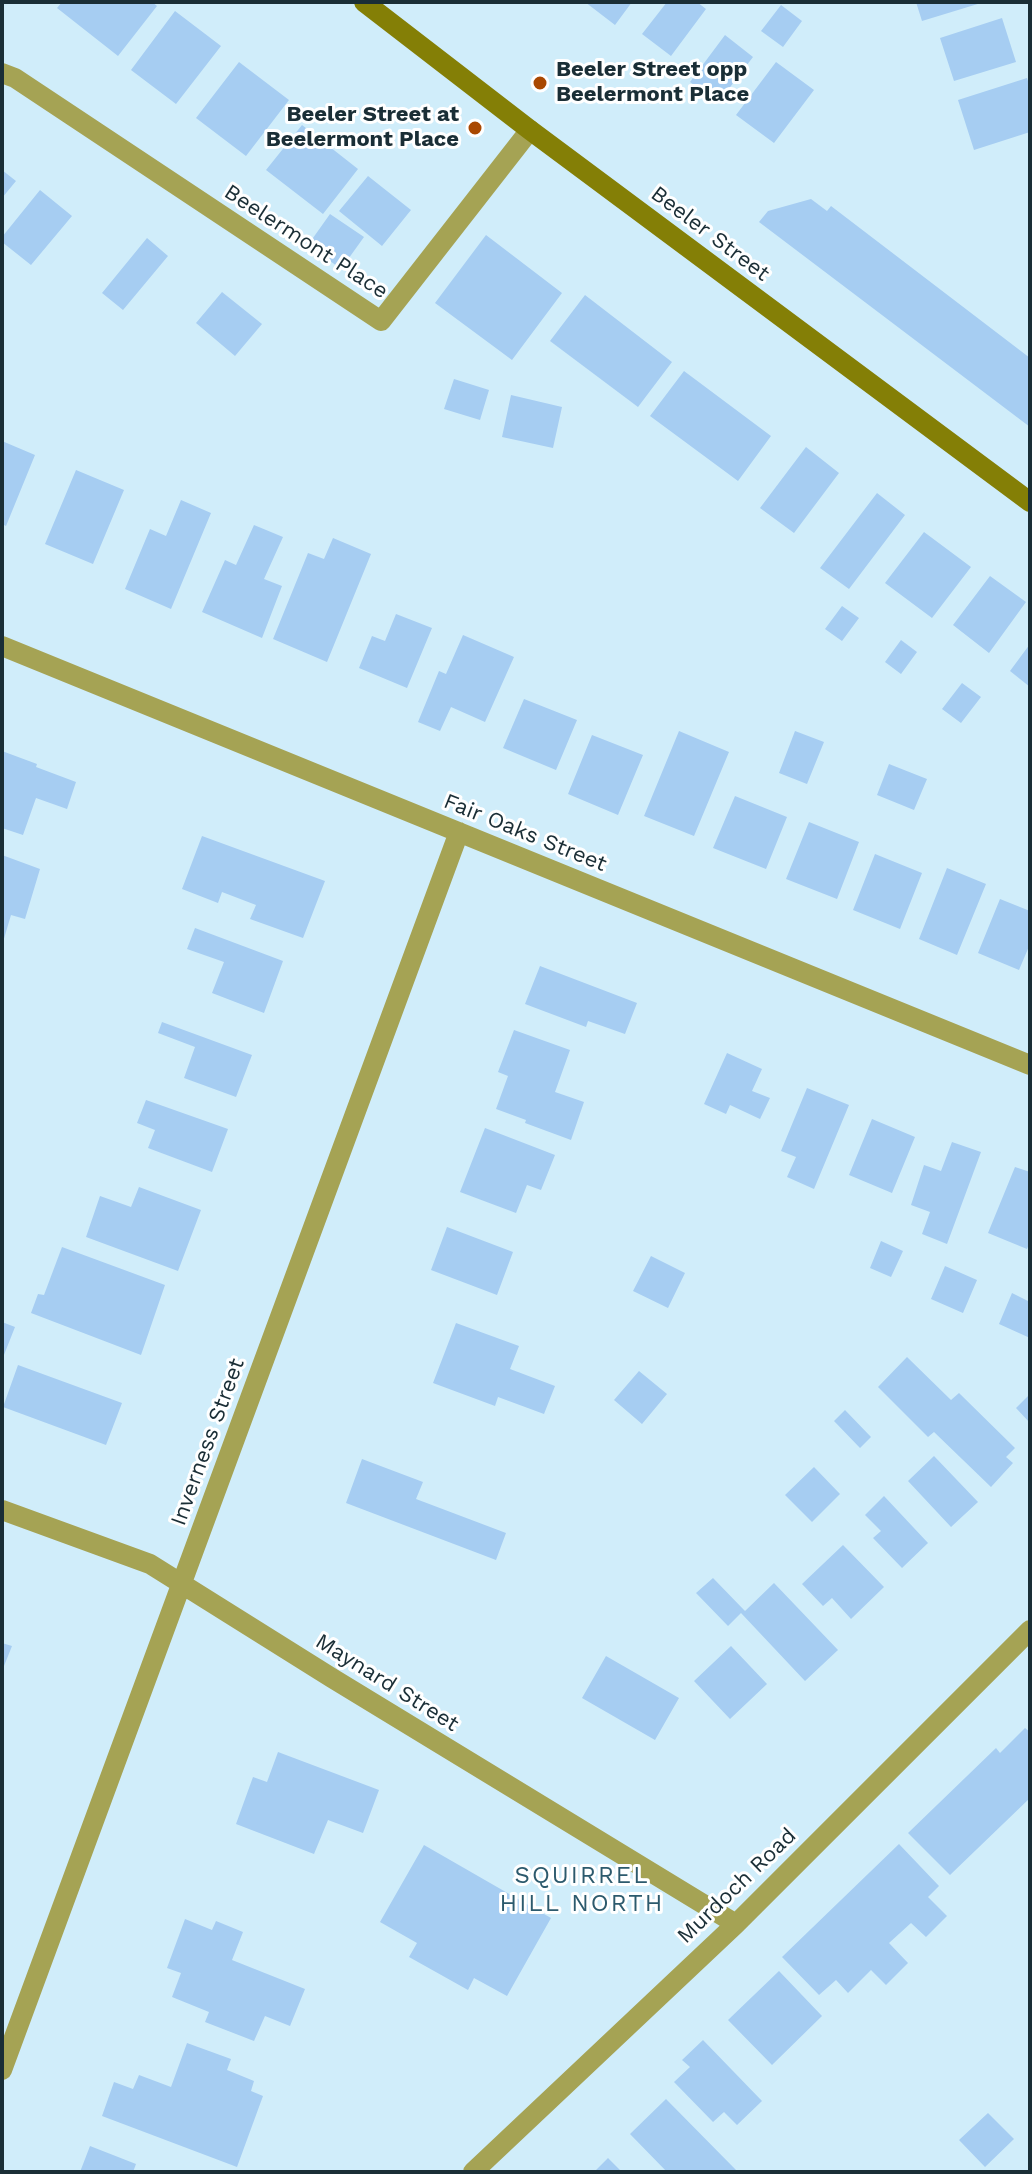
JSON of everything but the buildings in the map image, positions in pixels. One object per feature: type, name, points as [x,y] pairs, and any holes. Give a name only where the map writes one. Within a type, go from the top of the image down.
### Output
[{"type":"street","name":"Beeler Street","points":[[364,2],[530,130],[1030,502]]},
{"type":"street","name":"Beelermont Place","points":[[2,73],[15,78],[381,321],[530,130]]},
{"type":"street","name":"Fair Oaks Street","points":[[2,646],[1030,1065]]},
{"type":"street","name":"Inverness Street","points":[[2,2070],[459,832]]},
{"type":"street","name":"Maynard Street","points":[[2,1510],[150,1564],[736,1924]]},
{"type":"street","name":"Murdoch Road","points":[[473,2172],[736,1924],[1030,1630]]},
{"type":"place","name":"Beeler Street opp Beelermont Place","points":[[540,83]]},
{"type":"place","name":"Beeler Street at Beelermont Place","points":[[475,128]]},
{"type":"district","name":"SQUIRREL HILL NORTH","points":[[582,1890]]}]
